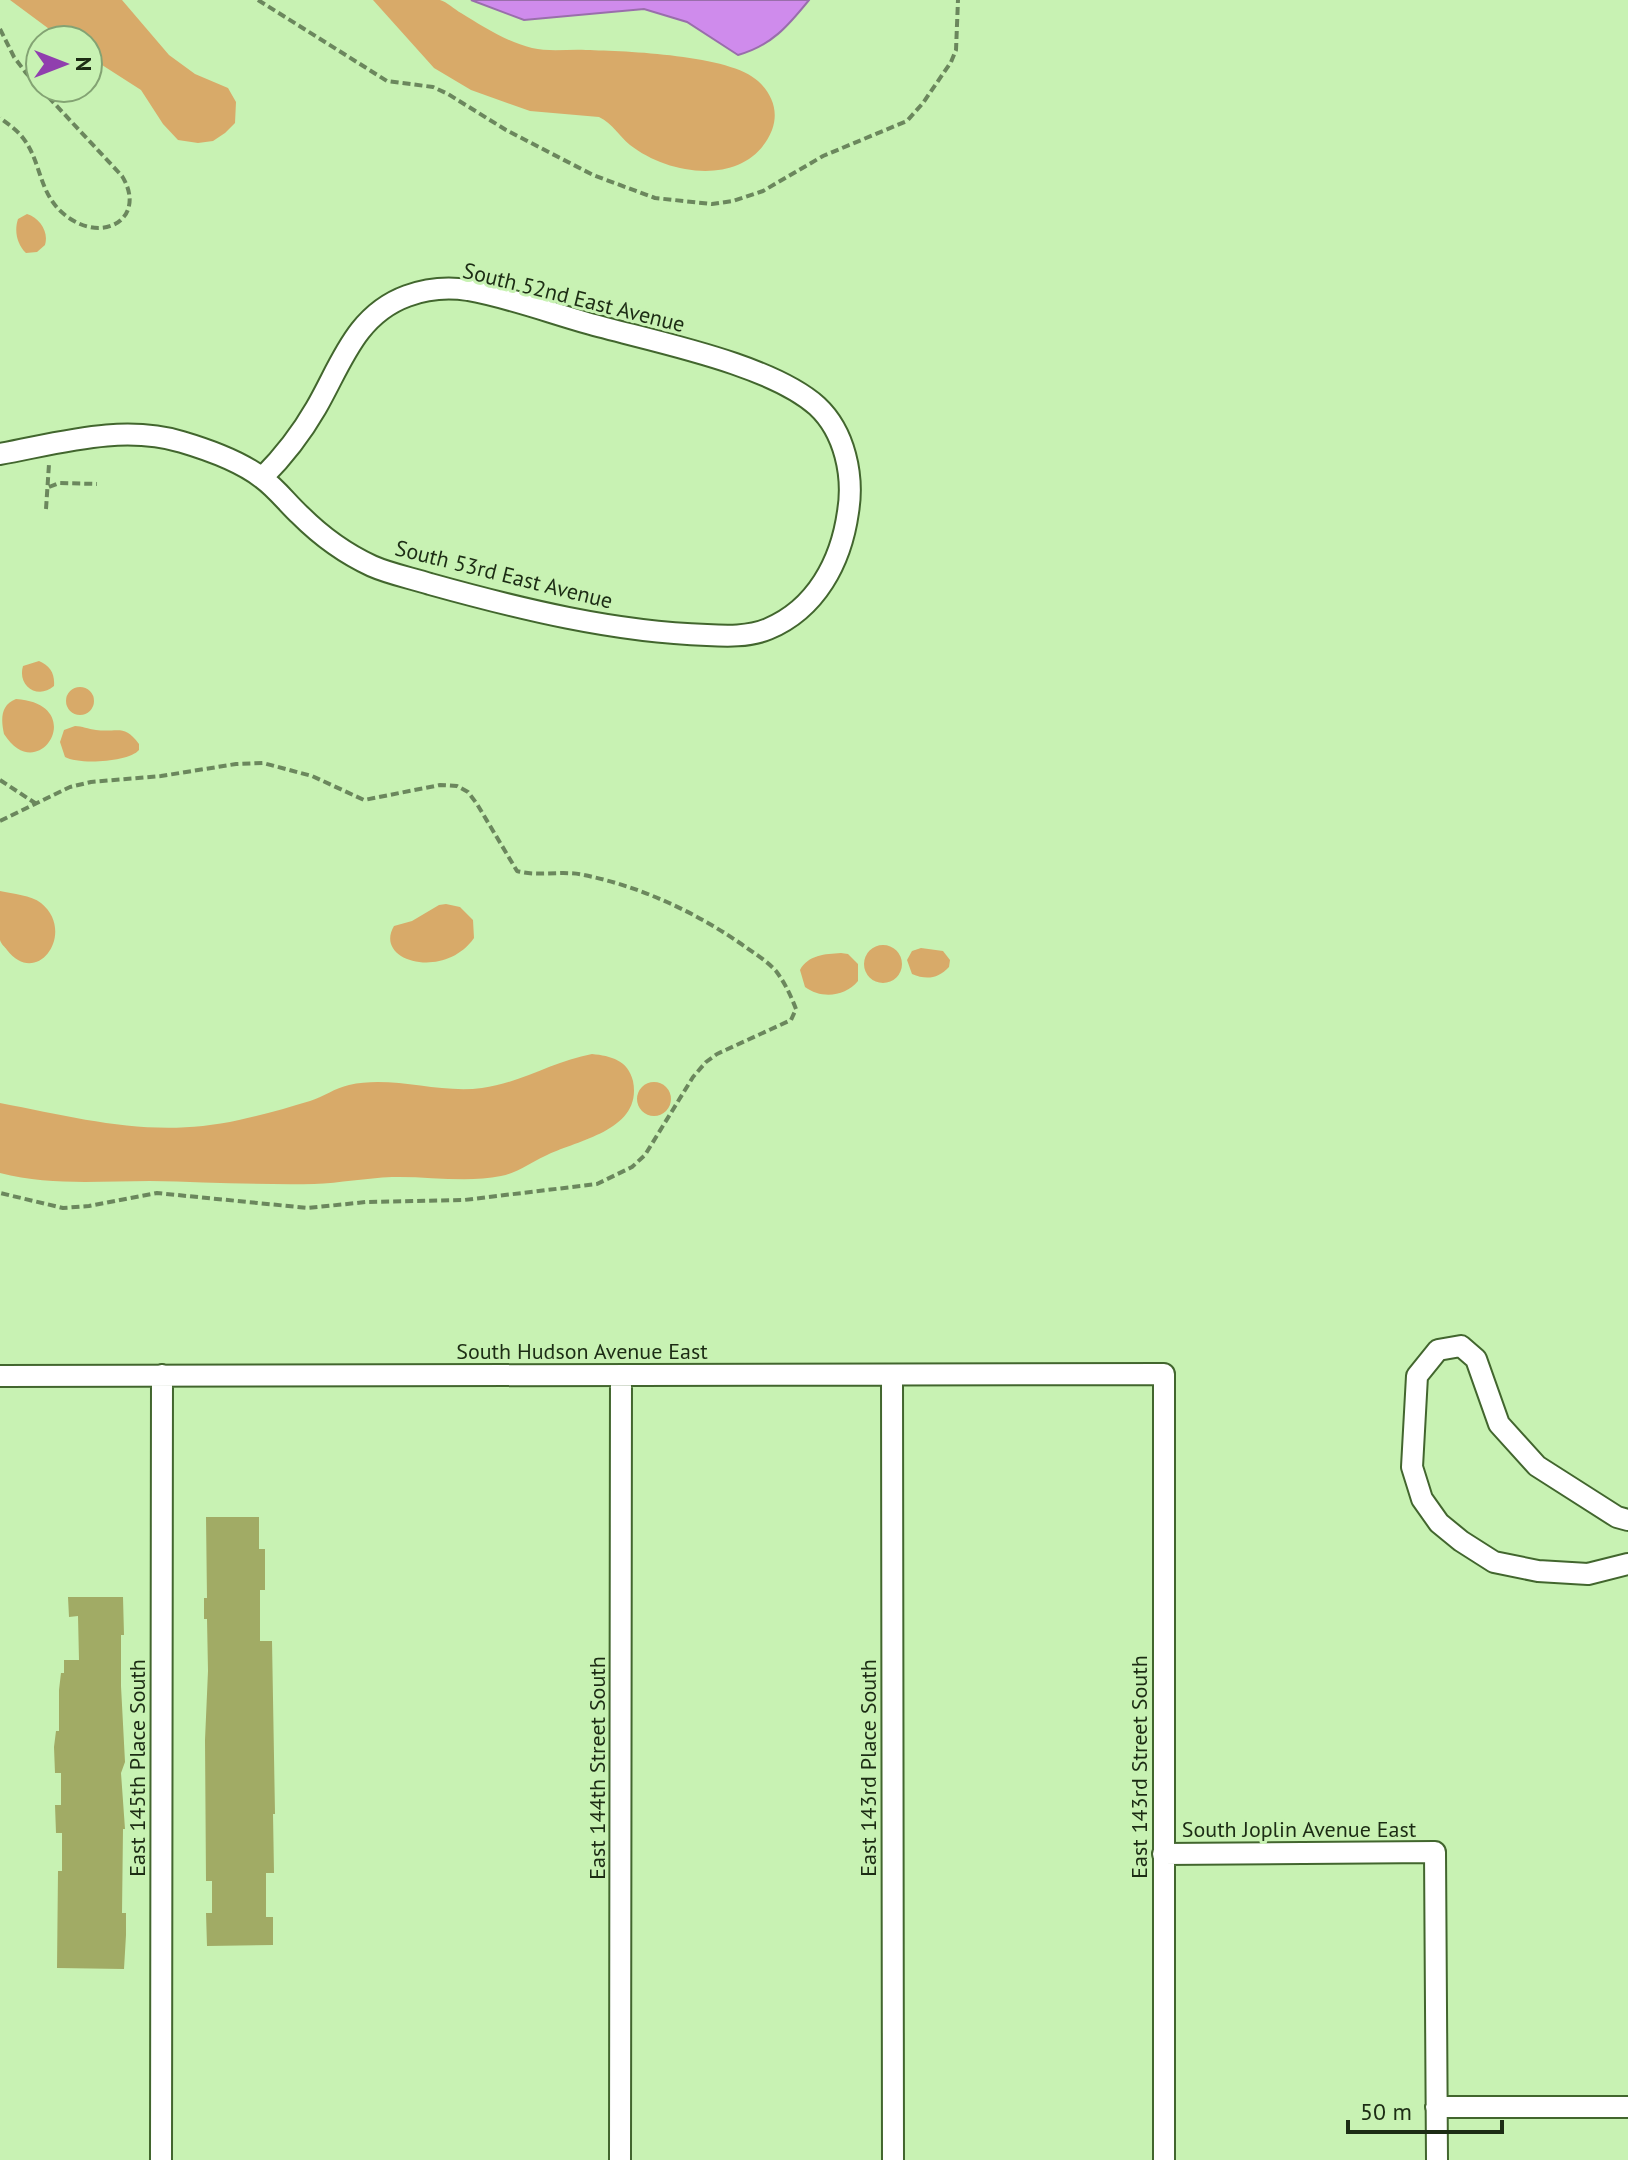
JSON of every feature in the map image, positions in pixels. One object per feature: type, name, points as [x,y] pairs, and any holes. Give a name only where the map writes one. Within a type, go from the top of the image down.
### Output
[{"type":"street","name":"South 52nd East Avenue","points":[[262,478],[299,434],[318,405],[344,350],[375,315],[395,301],[423,291],[468,291],[729,362],[797,392],[818,407],[832,423],[841,444],[850,489],[842,536]]},
{"type":"street","name":"South 53rd East Avenue","points":[[0,454],[110,435],[162,437],[237,463],[262,478],[301,517],[371,565],[465,594],[648,631],[745,635],[766,630],[811,602],[834,563],[842,536]]},
{"type":"street","points":[[1628,1520],[1617,1517],[1537,1466],[1499,1424],[1476,1359],[1461,1346],[1438,1350],[1417,1376],[1412,1467],[1422,1499],[1439,1523],[1494,1562],[1538,1571],[1588,1574],[1628,1564]]},
{"type":"street","name":"South Hudson Avenue East","points":[[0,1376],[1164,1374]]},
{"type":"street","name":"East 143rd Street South","points":[[1164,1374],[1164,2160]]},
{"type":"street","name":"East 145th Place South","points":[[161,2160],[162,1375]]},
{"type":"street","name":"East 144th Street South","points":[[620,2160],[621,1375]]},
{"type":"street","name":"East 143rd Place South","points":[[892,1375],[893,2160]]},
{"type":"street","name":"South Joplin Avenue East","points":[[1163,1854],[1435,1852],[1436,2107]]},
{"type":"street","points":[[1437,2160],[1436,2107],[1628,2107]]},
{"type":"path","points":[[258,0],[387,81],[433,87],[506,130],[593,175],[655,198],[712,204],[763,191],[823,156],[907,121],[951,62],[956,50],[958,0]]},
{"type":"path","points":[[0,29],[26,73],[122,176],[131,198],[130,209],[124,218],[116,224],[98,228],[76,223],[65,215],[47,194],[25,140],[0,118]]},
{"type":"path","points":[[46,446],[46,509]]},
{"type":"path","points":[[48,488],[59,483],[97,484]]},
{"type":"path","points":[[0,821],[70,787],[236,764],[263,763],[312,776],[364,800],[452,784],[468,792],[477,804],[517,871],[605,879],[690,911],[774,968],[796,1009],[791,1020],[706,1062],[693,1077],[645,1155],[632,1167],[607,1180],[580,1187],[464,1200],[366,1202],[308,1208],[157,1193],[63,1208],[0,1193]]},
{"type":"path","points":[[0,780],[35,803]]},
{"type":"shaded area","points":[[10,0],[122,0],[169,55],[195,74],[228,88],[236,102],[235,123],[213,141],[198,143],[178,140],[163,124],[141,90],[104,66],[104,24],[42,24]]},
{"type":"shaded area","points":[[373,0],[440,0],[495,33],[532,48],[651,53],[725,65],[744,72],[767,91],[774,110],[772,130],[761,148],[746,161],[728,168],[708,171],[666,164],[630,145],[599,117],[530,111],[471,90],[434,68]]},
{"type":"shaded area","points":[[471,0],[809,0],[778,34],[738,55],[687,22],[644,9],[524,20]]},
{"type":"shaded area","points":[[27,214],[36,219],[44,231],[45,245],[37,252],[26,253],[17,237],[18,219]]},
{"type":"shaded area","points":[[39,661],[51,670],[54,677],[54,686],[42,692],[30,689],[22,673],[23,666]]},
{"type":"shaded area","points":[[80,687],[90,691],[94,701],[90,711],[80,715],[70,711],[66,701],[70,691]]},
{"type":"shaded area","points":[[16,699],[38,704],[50,714],[54,727],[51,739],[43,748],[31,752],[18,748],[4,734],[4,709]]},
{"type":"shaded area","points":[[75,726],[124,731],[134,737],[139,750],[125,757],[104,761],[65,757],[60,742],[64,730]]},
{"type":"shaded area","points":[[0,891],[37,900],[51,915],[55,928],[54,941],[49,952],[40,960],[30,963],[19,960],[1,943]]},
{"type":"shaded area","points":[[446,904],[460,907],[473,920],[474,938],[461,951],[446,959],[430,962],[402,957],[393,949],[390,938],[394,926],[412,921]]},
{"type":"shaded area","points":[[883,945],[897,950],[902,964],[897,978],[883,983],[869,978],[864,964],[869,950]]},
{"type":"shaded area","points":[[921,948],[943,951],[950,960],[949,967],[932,977],[912,974],[907,960],[912,951]]},
{"type":"shaded area","points":[[848,954],[858,964],[858,981],[853,986],[840,993],[825,995],[805,987],[800,970],[803,965],[818,956]]},
{"type":"shaded area","points":[[592,1054],[612,1058],[623,1064],[631,1074],[633,1098],[628,1112],[604,1131],[501,1176],[461,1179],[392,1177],[273,1184],[56,1181],[0,1173],[0,1103],[119,1125],[178,1128],[248,1118],[315,1099],[349,1085],[382,1082],[449,1089],[482,1088],[510,1082]]},
{"type":"shaded area","points":[[654,1082],[666,1087],[671,1099],[666,1111],[654,1116],[642,1111],[637,1099],[642,1087]]},
{"type":"building","points":[[206,1517],[259,1517],[259,1549],[265,1549],[265,1590],[260,1590],[260,1641],[272,1641],[274,1873],[266,1873],[266,1917],[273,1917],[273,1945],[207,1946],[206,1913],[212,1913],[212,1881],[206,1881]]},
{"type":"building","points":[[68,1597],[123,1597],[121,1686],[125,1762],[121,1773],[125,1829],[124,1969],[57,1968],[58,1871],[62,1871],[62,1833],[56,1833],[55,1805],[61,1805],[61,1773],[55,1773],[54,1747],[56,1731],[59,1731],[59,1690],[64,1660],[79,1660],[78,1616],[69,1617]]}]
